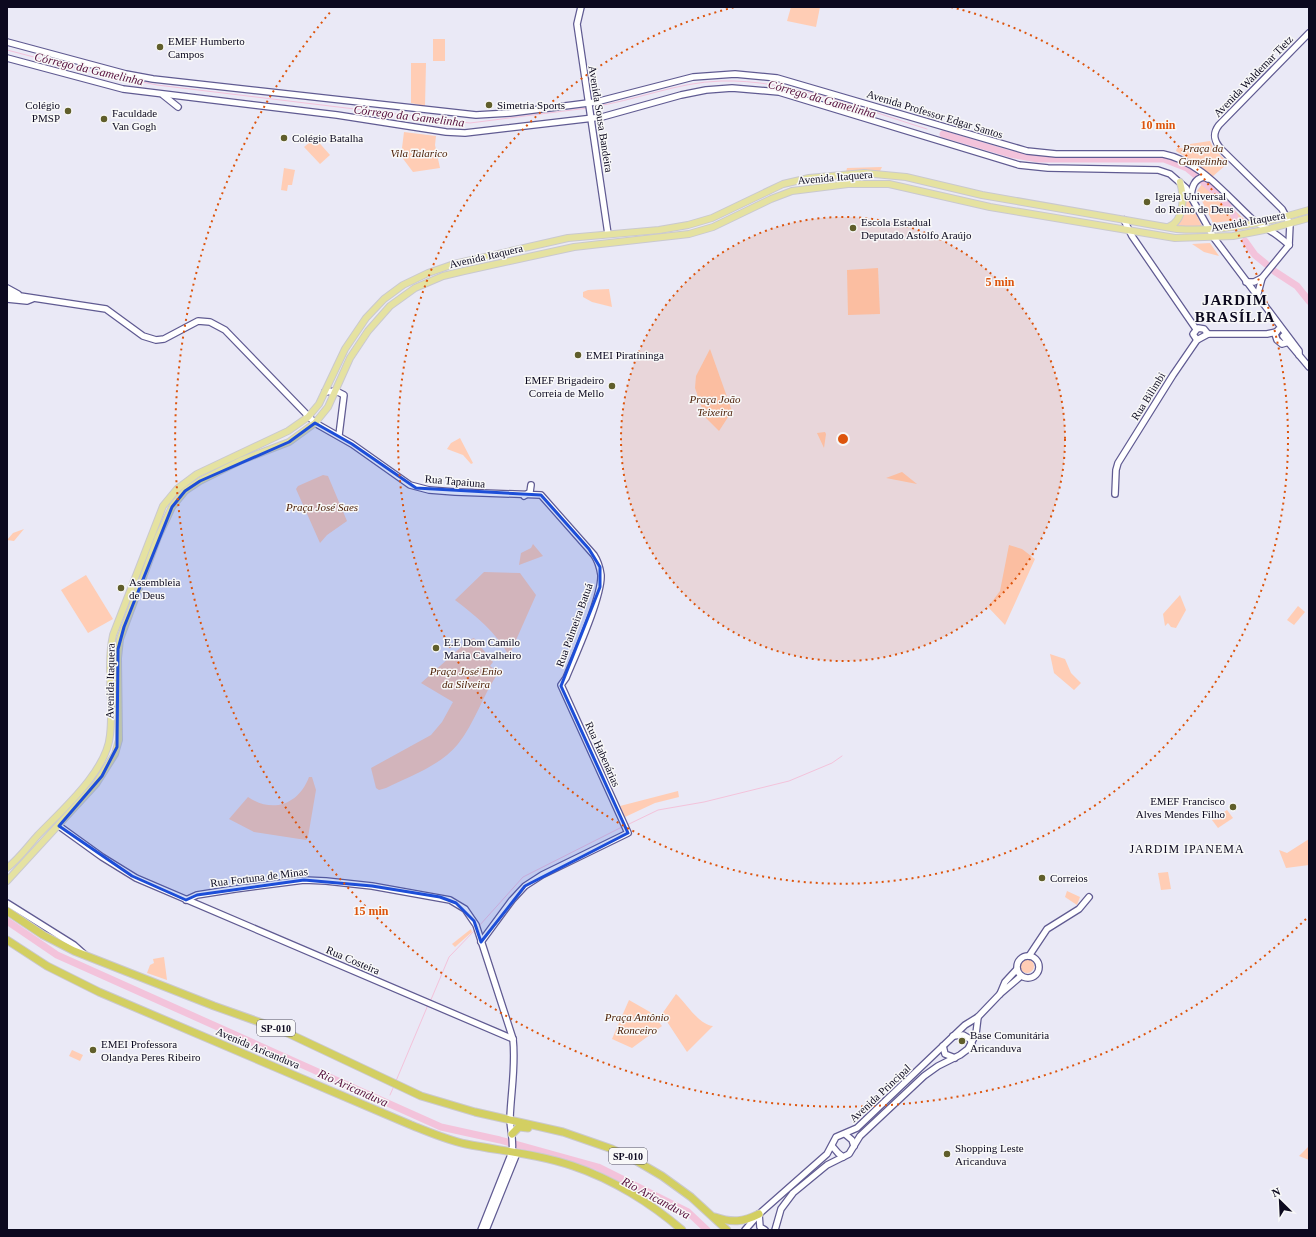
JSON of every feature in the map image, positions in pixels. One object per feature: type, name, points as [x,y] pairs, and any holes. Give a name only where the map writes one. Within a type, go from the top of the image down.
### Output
[{"type":"highway","name":"SP-010","points":[[7,911],[58,944],[84,954]]},
{"type":"highway","name":"Avenida Aricanduva","points":[[7,940],[47,966],[96,991],[411,1125],[464,1144],[514,1150],[572,1166],[597,1176],[656,1209],[682,1230]]},
{"type":"highway","name":"Avenida Aricanduva","points":[[84,954],[214,1006],[279,1029],[391,1083],[446,1105],[513,1127],[557,1130],[594,1141],[633,1159],[691,1197],[727,1230]]},
{"type":"highway","points":[[513,1127],[548,1132],[557,1130]]},
{"type":"highway","points":[[714,1217],[731,1222],[739,1221],[758,1214]]},
{"type":"main road","name":"Avenida Itaquera","points":[[8,867],[90,778],[104,755],[110,736],[110,678],[111,646],[113,635],[163,506],[176,489],[197,474],[288,431],[308,417],[325,392],[338,361],[357,331],[384,299],[403,285],[428,273],[454,264],[568,238],[659,230],[688,225],[712,218],[783,184],[809,178],[864,173],[906,178],[982,195],[1168,228],[1209,230],[1259,223],[1309,210]]},
{"type":"main road","points":[[1168,228],[1175,223],[1181,212],[1182,196],[1180,182]]},
{"type":"main road","name":"Avenida Itaquera","points":[[7,881],[59,826],[102,776],[117,747],[120,711],[118,648],[120,639],[158,536],[172,507],[185,491],[200,481],[242,460],[289,442],[315,423],[328,406],[350,358],[368,331],[390,306],[404,295],[443,276],[574,247],[689,234],[717,226],[771,198],[792,191],[871,183],[899,186],[979,205],[1133,233],[1175,238],[1214,238],[1269,229],[1309,218]]},
{"type":"main road","points":[[574,247],[582,243],[604,239],[608,234]]},
{"type":"street","name":"Avenida Sousa Bandeira","points":[[581,7],[577,24],[608,234]]},
{"type":"street","name":"Avenida Waldemar Tietz","points":[[1290,224],[1282,209],[1221,149],[1216,143],[1214,136],[1219,125],[1309,33]]},
{"type":"street","name":"Avenida Professor Edgar Santos","points":[[7,42],[126,74],[153,79],[453,114],[499,114],[588,104],[693,76],[734,74],[768,77],[793,82],[1027,151],[1056,154],[1171,155],[1187,162],[1210,180],[1252,220],[1269,229],[1288,245]]},
{"type":"street","points":[[7,58],[123,89],[337,115],[446,132],[480,133],[591,118],[627,111],[690,93],[727,88],[759,90],[779,92],[1019,165],[1048,168],[1158,170],[1170,174],[1180,182],[1191,196],[1214,238],[1272,318],[1286,334],[1290,342]]},
{"type":"street","points":[[161,94],[178,107]]},
{"type":"street","points":[[1191,196],[1193,186],[1197,180],[1204,177],[1210,180]]},
{"type":"street","points":[[1124,220],[1196,329]]},
{"type":"street","points":[[1257,297],[1262,278],[1288,245],[1290,224]]},
{"type":"street","points":[[1246,282],[1254,282],[1262,278]]},
{"type":"street","points":[[7,288],[32,299]]},
{"type":"street","points":[[7,294],[24,296]]},
{"type":"street","points":[[7,299],[32,299]]},
{"type":"street","name":"Rua Tapaiuna","points":[[32,299],[94,306],[106,309],[143,336],[156,340],[164,339],[198,321],[216,324],[225,330],[315,423],[339,435],[402,480],[416,488],[524,496],[541,495]]},
{"type":"street","points":[[1272,318],[1277,333],[1290,342],[1299,351],[1299,355],[1309,368]]},
{"type":"street","points":[[1196,329],[1204,328],[1208,334]]},
{"type":"street","points":[[1196,329],[1193,334],[1196,340],[1208,334],[1286,334]]},
{"type":"street","name":"Rua Bilimbi","points":[[1115,494],[1116,470],[1118,463],[1196,340]]},
{"type":"street","points":[[325,392],[336,390],[344,395],[339,435]]},
{"type":"street","points":[[524,496],[530,492],[531,485]]},
{"type":"street","name":"Rua Palmeira Batuá","points":[[541,495],[594,555],[598,563],[601,576],[598,594],[566,678],[561,685]]},
{"type":"street","name":"Rua Habenárias","points":[[481,942],[512,900],[525,886],[542,875],[628,831],[561,685]]},
{"type":"street","points":[[59,826],[102,858],[132,876],[186,900]]},
{"type":"street","name":"Rua Fortuna de Minas","points":[[186,900],[197,895],[304,880],[372,886],[440,897],[456,903],[465,909],[475,923],[513,1039],[515,1067],[513,1127],[514,1150]]},
{"type":"street","points":[[1029,956],[1037,961],[1039,970],[1032,977],[1027,978],[1022,976],[1017,969],[1022,959],[1029,956],[1047,929],[1079,909],[1089,897]]},
{"type":"street","name":"Rua Costeira","points":[[186,900],[513,1039]]},
{"type":"street","points":[[7,903],[78,948],[84,954]]},
{"type":"street","name":"Avenida Principal","points":[[1000,994],[1005,982],[1017,969]]},
{"type":"street","name":"Avenida Principal","points":[[745,1230],[758,1214],[828,1154],[836,1137],[857,1128],[953,1036],[965,1025],[978,1017],[1000,994],[1022,976]]},
{"type":"street","points":[[972,1044],[976,1034],[978,1017]]},
{"type":"street","points":[[953,1036],[963,1035],[967,1037],[972,1044]]},
{"type":"street","name":"Avenida Principal","points":[[776,1227],[781,1209],[793,1193],[827,1164],[851,1152],[863,1133],[924,1076],[938,1066],[964,1052],[972,1044]]},
{"type":"street","points":[[943,1046],[945,1054],[955,1058]]},
{"type":"street","points":[[845,1134],[850,1137],[854,1146]]},
{"type":"street","points":[[832,1146],[843,1156]]},
{"type":"street","points":[[481,1230],[514,1150]]},
{"type":"street","points":[[486,1230],[514,1150]]},
{"type":"street","points":[[758,1214],[760,1227],[766,1230],[776,1227]]},
{"type":"highlighted area","points":[[315,423],[352,444],[416,488],[541,495],[589,549],[600,567],[600,587],[561,686],[628,833],[525,886],[481,942],[474,921],[456,903],[440,897],[372,886],[304,880],[197,895],[186,900],[132,876],[59,826],[102,776],[117,747],[118,649],[124,627],[172,507],[185,491],[200,481],[289,442]]},
{"type":"green space","points":[[791,7],[820,7],[816,27],[787,21]]},
{"type":"green space","points":[[433,39],[445,39],[445,61],[433,61]]},
{"type":"green space","points":[[411,63],[426,63],[425,106],[411,103]]},
{"type":"green space","name":"Vila Talarico","points":[[404,132],[436,136],[435,145],[440,168],[413,172],[401,156]]},
{"type":"green space","points":[[315,138],[330,155],[320,164],[304,147]]},
{"type":"green space","name":"Praça da Gamelinha","points":[[1210,141],[1214,149],[1228,163],[1212,177],[1176,151],[1177,148],[1187,148],[1190,144]]},
{"type":"green space","points":[[882,167],[880,171],[846,172],[847,168]]},
{"type":"green space","points":[[284,168],[295,170],[292,185],[288,185],[287,191],[281,190]]},
{"type":"green space","points":[[1202,184],[1205,184],[1244,219],[1213,223],[1197,191]]},
{"type":"green space","points":[[1185,193],[1202,226],[1177,226],[1183,217]]},
{"type":"green space","points":[[1210,243],[1219,256],[1204,252],[1192,244]]},
{"type":"green space","points":[[878,268],[880,314],[848,315],[847,270]]},
{"type":"green space","points":[[609,289],[612,307],[592,302],[583,297],[583,292],[588,290]]},
{"type":"green space","name":"Praça João Teixeira","points":[[710,349],[732,411],[719,431],[705,417],[695,388],[696,376]]},
{"type":"green space","points":[[825,432],[826,434],[824,448],[817,433]]},
{"type":"green space","points":[[460,438],[473,463],[471,464],[463,455],[447,449],[451,443]]},
{"type":"green space","points":[[902,472],[917,484],[886,478]]},
{"type":"green space","name":"Praça José Saes","points":[[323,475],[328,476],[347,521],[327,535],[320,543],[296,489],[298,486]]},
{"type":"green space","points":[[24,529],[14,541],[7,540],[13,533]]},
{"type":"green space","points":[[533,544],[543,556],[519,565],[521,553],[531,548]]},
{"type":"green space","points":[[1009,545],[1022,549],[1035,559],[1005,625],[988,607],[1000,591]]},
{"type":"green space","points":[[484,572],[520,573],[536,595],[509,656],[492,632],[478,618],[455,600]]},
{"type":"green space","points":[[86,575],[113,619],[88,633],[61,590]]},
{"type":"green space","points":[[1180,595],[1186,610],[1176,628],[1171,627],[1168,623],[1165,626],[1163,614]]},
{"type":"green space","points":[[1298,606],[1305,612],[1294,625],[1287,620]]},
{"type":"green space","name":"Praça José Enio da Silveira","points":[[474,638],[493,662],[490,666],[499,672],[464,736],[451,752],[434,764],[415,775],[379,790],[376,788],[371,768],[431,735],[442,722],[453,702],[421,683],[469,640]]},
{"type":"green space","points":[[1050,654],[1065,659],[1071,673],[1081,683],[1074,690],[1054,673]]},
{"type":"green space","points":[[309,777],[312,777],[316,790],[308,837],[306,840],[254,832],[229,819],[248,797],[267,805],[284,804],[292,800],[305,786]]},
{"type":"green space","points":[[678,791],[679,797],[655,803],[625,817],[620,806]]},
{"type":"green space","points":[[1227,810],[1233,818],[1218,828],[1212,820]]},
{"type":"green space","points":[[1309,839],[1309,865],[1286,868],[1279,850],[1287,853]]},
{"type":"green space","points":[[1168,872],[1171,889],[1161,890],[1158,873]]},
{"type":"green space","points":[[1067,891],[1080,897],[1077,905],[1065,897]]},
{"type":"green space","points":[[471,929],[472,932],[455,947],[452,944]]},
{"type":"green space","points":[[164,957],[167,980],[147,973],[150,965],[154,963],[153,959]]},
{"type":"green space","points":[[1027,959],[1032,961],[1034,966],[1032,971],[1027,973],[1022,971],[1020,966],[1022,961]]},
{"type":"green space","points":[[676,994],[698,1018],[708,1025],[713,1026],[687,1052],[662,1014]]},
{"type":"green space","name":"Praça Antônio Ronceiro","points":[[629,1000],[650,1012],[662,1026],[632,1048],[612,1039]]},
{"type":"green space","points":[[72,1050],[83,1055],[80,1061],[69,1056]]},
{"type":"green space","points":[[1309,1146],[1309,1160],[1299,1156]]},
{"type":"waterway","name":"Córrego da Gamelinha","points":[[7,50],[80,69],[157,85],[470,123],[588,108]]},
{"type":"waterway","name":"Córrego da Gamelinha","points":[[591,107],[624,101],[672,88],[705,82],[747,82],[799,90],[851,104],[927,129]]},
{"type":"waterway","name":"Córrego da Gamelinha","points":[[943,134],[1010,154],[1038,159],[1164,159],[1187,168],[1198,177]]},
{"type":"waterway","name":"Córrego da Gamelinha","points":[[1201,180],[1222,199],[1231,210],[1238,223]]},
{"type":"waterway","points":[[1245,241],[1255,255],[1266,264]]},
{"type":"waterway","points":[[1274,271],[1297,286],[1309,301]]},
{"type":"waterway","points":[[627,825],[658,810],[704,802],[789,781],[832,763],[842,756]]},
{"type":"waterway","points":[[479,926],[523,877],[622,827]]},
{"type":"waterway","name":"Rio Aricanduva","points":[[7,921],[57,955],[441,1127],[500,1140],[598,1167],[688,1212],[707,1230]]},
{"type":"waterway","points":[[430,1002],[449,957],[475,930]]},
{"type":"waterway","points":[[396,1081],[428,1005]]},
{"type":"waterway","points":[[390,1095],[394,1086]]},
{"type":"place","name":"EMEF Humberto Campos","points":[[160,47]]},
{"type":"place","name":"Simetria Sports","points":[[489,105]]},
{"type":"place","name":"Colégio PMSP","points":[[68,111]]},
{"type":"place","name":"Faculdade Van Gogh","points":[[104,119]]},
{"type":"place","name":"Colégio Batalha","points":[[284,138]]},
{"type":"place","name":"Igreja Universal do Reino de Deus","points":[[1147,202]]},
{"type":"place","name":"Escola Estadual Deputado Astolfo Araújo","points":[[853,228]]},
{"type":"place","name":"EMEI Piratininga","points":[[578,355]]},
{"type":"place","name":"EMEF Brigadeiro Correia de Mello","points":[[612,386]]},
{"type":"place","name":"Assembleia de Deus","points":[[121,588]]},
{"type":"place","name":"E.E Dom Camilo Maria Cavalheiro","points":[[436,648]]},
{"type":"place","name":"EMEF Francisco Alves Mendes Filho","points":[[1233,807]]},
{"type":"place","name":"Correios","points":[[1042,878]]},
{"type":"place","name":"Base Comunitária Aricanduva","points":[[962,1041]]},
{"type":"place","name":"EMEI Professora Olandya Peres Ribeiro","points":[[93,1050]]},
{"type":"place","name":"Shopping Leste Aricanduva","points":[[947,1154]]},
{"type":"district","name":"JARDIM BRASÍLIA","points":[[1235,308]]},
{"type":"district","name":"JARDIM IPANEMA","points":[[1187,849]]}]
